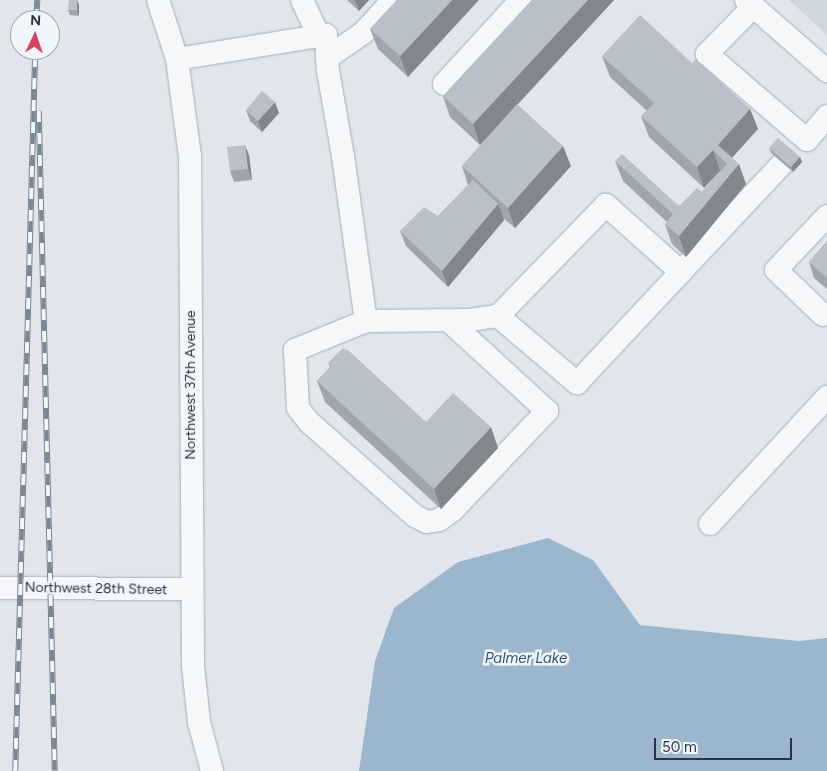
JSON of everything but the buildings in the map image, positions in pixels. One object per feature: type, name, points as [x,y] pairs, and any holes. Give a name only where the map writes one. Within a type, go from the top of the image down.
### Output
[{"type":"street","name":"Northwest 37th Avenue","points":[[158,0],[177,59],[190,156],[192,589],[195,695],[212,771]]},
{"type":"street","points":[[302,0],[318,35]]},
{"type":"street","points":[[327,58],[363,33],[393,0]]},
{"type":"street","points":[[444,84],[521,0]]},
{"type":"street","points":[[794,152],[707,54],[749,3],[827,70]]},
{"type":"street","points":[[177,59],[326,35],[327,58],[366,321]]},
{"type":"street","points":[[498,316],[578,383],[827,116]]},
{"type":"street","points":[[448,320],[547,411],[453,510],[439,520],[427,522],[415,516],[309,422],[298,408],[295,350],[366,321],[448,320],[498,316],[606,205],[681,272]]},
{"type":"street","points":[[823,315],[776,270],[827,216]]},
{"type":"street","points":[[710,524],[827,397]]},
{"type":"street","name":"Northwest 28th Street","points":[[0,588],[192,589]]},
{"type":"shaded area","points":[[789,0],[827,0],[827,35]]},
{"type":"water","name":"Palmer Lake","points":[[548,538],[593,560],[640,625],[799,641],[827,638],[827,771],[359,771],[375,661],[394,608],[458,562]]},
{"type":"railway","points":[[36,10],[37,0]]},
{"type":"railway","points":[[15,771],[35,60]]},
{"type":"railway","points":[[39,111],[55,771]]}]
